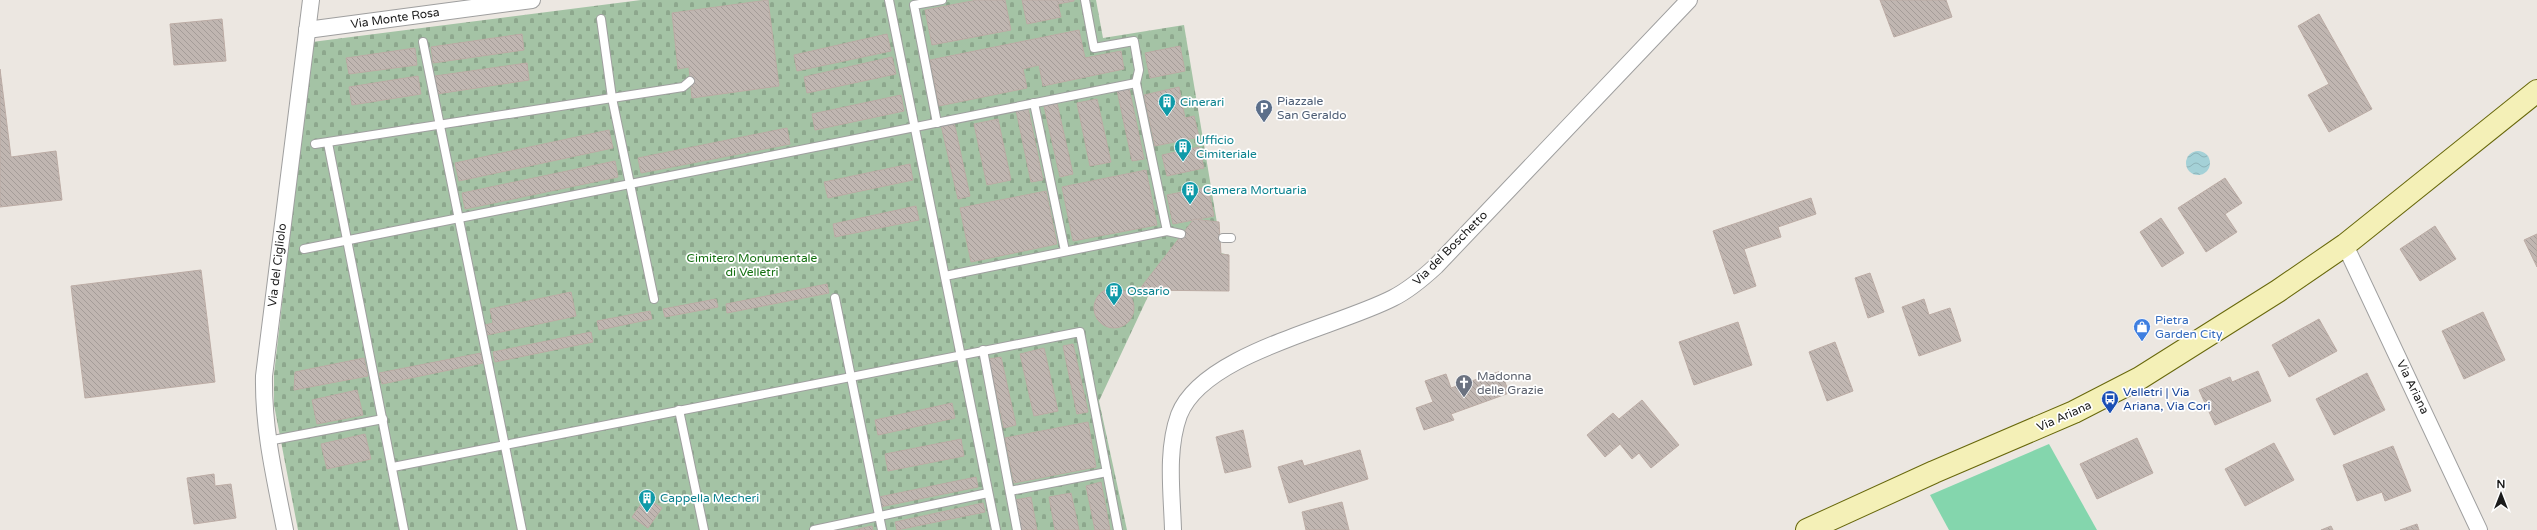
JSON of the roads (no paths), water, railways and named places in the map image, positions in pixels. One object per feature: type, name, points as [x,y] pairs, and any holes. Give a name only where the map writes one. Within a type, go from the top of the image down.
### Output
[{"type":"main road","name":"Via Ariana","points":[[1807,530],[1934,472],[2074,412],[2113,392],[2210,335],[2345,245],[2537,91]]},
{"type":"street","name":"Via del Cigliolo","points":[[285,530],[268,441],[264,398],[266,357],[311,0]]},
{"type":"street","name":"Via Monte Rosa","points":[[307,30],[532,0]]},
{"type":"street","name":"Via del Boschetto","points":[[1172,530],[1172,466],[1174,436],[1183,408],[1201,384],[1235,362],[1380,304],[1412,286],[1436,266],[1689,0]]},
{"type":"street","name":"Via Ariana","points":[[2345,245],[2479,530]]},
{"type":"lane","points":[[889,0],[996,530]]},
{"type":"lane","points":[[937,123],[914,5],[942,0]]},
{"type":"lane","points":[[1085,0],[1094,48],[1134,41],[1139,70],[1136,82],[1167,231]]},
{"type":"lane","points":[[601,19],[612,98],[654,299]]},
{"type":"lane","points":[[423,42],[522,530]]},
{"type":"lane","points":[[314,144],[440,126],[683,87],[690,82]]},
{"type":"lane","points":[[304,249],[630,182],[937,123],[1136,82]]},
{"type":"lane","points":[[1034,103],[1065,251]]},
{"type":"lane","points":[[328,143],[393,467],[404,530]]},
{"type":"lane","points":[[945,276],[1167,231],[1181,234]]},
{"type":"lane","points":[[835,298],[882,530]]},
{"type":"lane","points":[[393,467],[1080,332],[1118,530]]},
{"type":"lane","points":[[983,350],[1017,530]]},
{"type":"lane","points":[[679,410],[704,530]]},
{"type":"lane","points":[[268,441],[383,419]]},
{"type":"lane","points":[[1010,491],[1107,472]]},
{"type":"lane","points":[[814,530],[988,493]]},
{"type":"water","points":[[2198,151],[2203,152],[2209,158],[2209,168],[2203,174],[2198,175],[2193,174],[2187,168],[2186,163],[2187,158],[2193,152]]},
{"type":"place","name":"Cinerari","points":[[1167,117]]},
{"type":"place","name":"Piazzale San Geraldo","points":[[1264,123]]},
{"type":"place","name":"Ufficio Cimiteriale","points":[[1183,162]]},
{"type":"place","name":"Camera Mortuaria","points":[[1190,205]]},
{"type":"place","name":"Ossario","points":[[1114,306]]},
{"type":"place","name":"Pietra Garden City","points":[[2142,342]]},
{"type":"place","name":"Madonna delle Grazie","points":[[1464,398]]},
{"type":"place","name":"Velletri | Via Ariana, Via Cori","points":[[2110,414]]},
{"type":"place","name":"Cappella Mecheri","points":[[647,513]]},
{"type":"park label","name":"Cimitero Monumentale di Velletri","points":[[752,265]]}]
